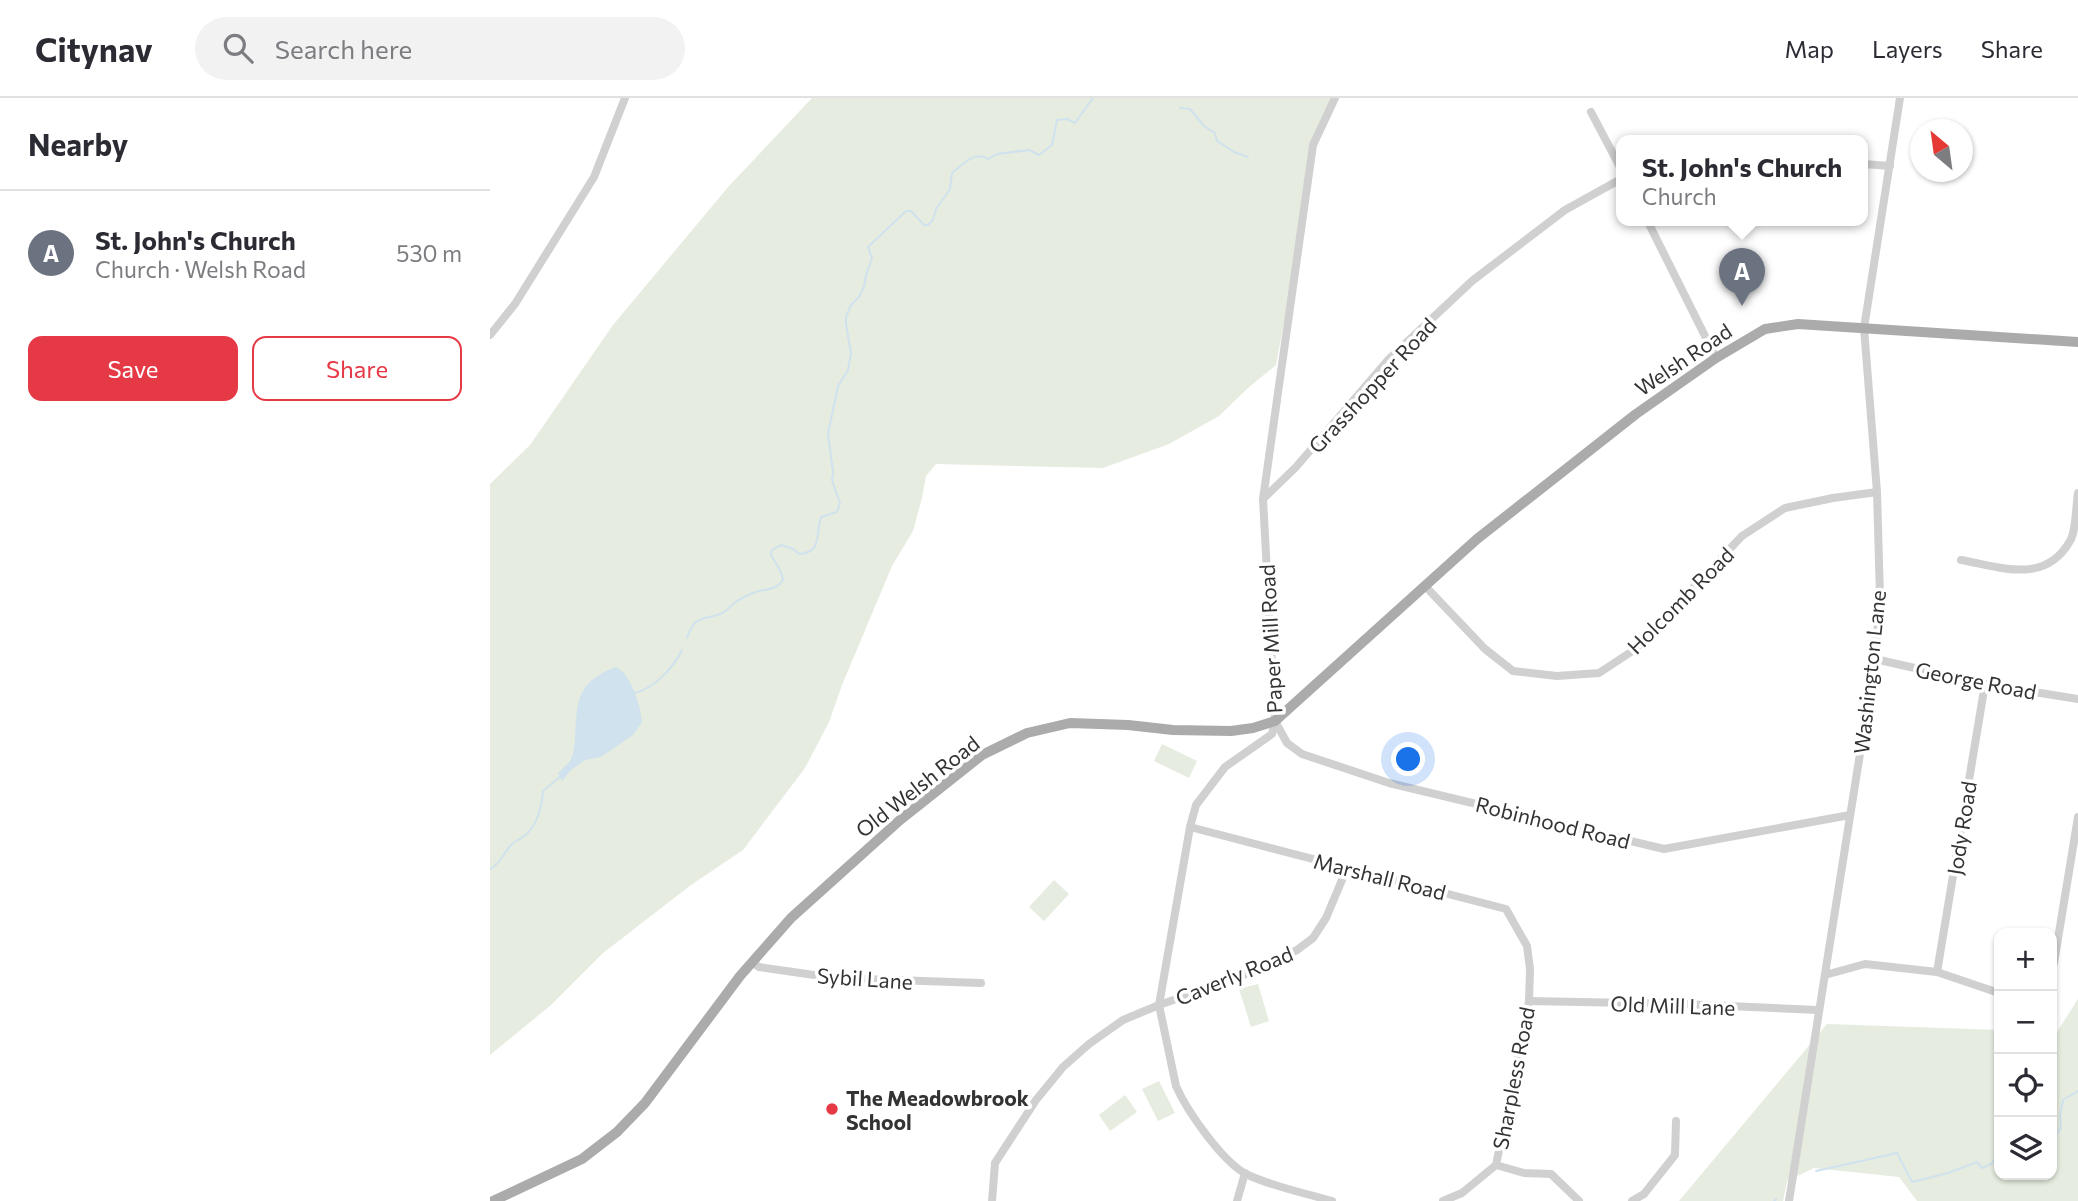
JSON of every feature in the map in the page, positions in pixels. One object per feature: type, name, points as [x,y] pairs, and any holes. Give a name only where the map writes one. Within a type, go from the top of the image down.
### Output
[{"type":"main road","name":"Welsh Road","points":[[1477,539],[1636,414],[1716,358],[1765,329],[1798,324],[2078,342]]},
{"type":"main road","name":"Old Welsh Road","points":[[493,1201],[582,1159],[625,1125],[645,1103],[752,962],[791,918],[900,820],[982,755],[1027,733],[1070,723],[1231,731],[1253,728],[1275,720],[1477,539]]},
{"type":"street","points":[[490,335],[515,304],[594,177],[625,98]]},
{"type":"street","name":"Paper Mill Road","points":[[1159,1005],[1196,806],[1225,767],[1272,734],[1275,720],[1263,499],[1313,145],[1335,98]]},
{"type":"street","name":"Washington Lane","points":[[1789,1201],[1875,659],[1880,597],[1877,492],[1864,328],[1900,98]]},
{"type":"street","points":[[1591,113],[1616,160]]},
{"type":"street","points":[[1868,164],[1890,166]]},
{"type":"street","name":"Grasshopper Road","points":[[1263,499],[1296,467],[1388,360],[1472,281],[1565,210],[1616,182]]},
{"type":"street","points":[[1650,226],[1716,358]]},
{"type":"street","name":"Holcomb Road","points":[[1425,586],[1485,649],[1513,671],[1557,676],[1599,673],[1634,650],[1742,536],[1784,508],[1877,492]]},
{"type":"street","points":[[1961,560],[2022,571],[2051,564],[2071,540],[2078,493]]},
{"type":"street","name":"George Road","points":[[1875,659],[1985,684],[2078,699]]},
{"type":"street","name":"Jody Road","points":[[1937,972],[1985,684]]},
{"type":"street","name":"Robinhood Road","points":[[1275,720],[1287,743],[1302,754],[1390,783],[1664,849],[1850,816]]},
{"type":"street","points":[[2057,946],[2078,817]]},
{"type":"street","name":"Marshall Road","points":[[1190,827],[1506,909],[1527,946],[1530,969]]},
{"type":"street","name":"Caverly Road","points":[[1159,1005],[1240,976],[1297,950],[1313,938],[1326,919],[1346,868]]},
{"type":"street","name":"Sybil Lane","points":[[752,962],[759,967],[835,978],[981,984]]},
{"type":"street","points":[[1825,975],[1866,964],[1937,972],[1994,991]]},
{"type":"street","name":"Sharpless Road","points":[[1443,1201],[1462,1193],[1496,1165],[1529,1000],[1530,969]]},
{"type":"street","name":"Old Mill Lane","points":[[1529,1000],[1818,1010]]},
{"type":"street","points":[[992,1201],[996,1163],[1036,1100],[1063,1067],[1123,1020],[1159,1005],[1180,1096],[1211,1141],[1245,1173],[1332,1201]]},
{"type":"street","points":[[1632,1201],[1644,1194],[1675,1155],[1676,1121]]},
{"type":"street","points":[[1496,1165],[1524,1172],[1551,1174],[1579,1201]]},
{"type":"street","points":[[1237,1201],[1245,1173]]},
{"type":"shaded area","points":[[812,98],[1331,98],[1309,145],[1289,296],[1276,365],[1219,416],[1169,444],[1103,468],[936,464],[926,476],[913,531],[892,566],[829,722],[805,768],[743,850],[691,885],[603,953],[551,1005],[490,1055],[490,484],[530,445],[613,325],[729,186]]},
{"type":"shaded area","points":[[1162,744],[1197,761],[1189,778],[1154,761]]},
{"type":"shaded area","points":[[1054,880],[1069,894],[1044,921],[1029,907]]},
{"type":"shaded area","points":[[1258,984],[1269,1021],[1251,1027],[1239,989]]},
{"type":"shaded area","points":[[2078,999],[2078,1201],[1917,1201],[1899,1177],[1814,1168],[1787,1181],[1783,1201],[1679,1201],[1827,1024],[1994,1030],[1994,1180],[2057,1180],[2057,1032]]},
{"type":"shaded area","points":[[1159,1081],[1175,1113],[1158,1121],[1142,1089]]},
{"type":"shaded area","points":[[1125,1095],[1137,1112],[1110,1131],[1099,1115]]},
{"type":"water","points":[[616,667],[631,684],[642,722],[633,735],[601,757],[585,760],[562,781],[558,773],[572,756],[581,694],[593,679]]},
{"type":"waterway","points":[[687,638],[699,620],[722,613],[735,602],[780,584],[783,580],[771,555],[772,550],[781,545],[799,554],[807,553],[817,542],[821,517],[837,512],[840,503],[832,480],[828,434],[838,386],[848,370],[851,353],[846,317],[864,287],[872,258],[868,247],[906,211],[911,211],[924,225],[928,225],[950,189],[952,173],[973,157],[988,159],[997,154],[1029,150],[1039,155],[1052,145],[1057,120],[1067,119],[1075,123],[1093,98]]},
{"type":"waterway","points":[[1180,108],[1190,109],[1204,126],[1215,133],[1217,141],[1248,157]]},
{"type":"waterway","points":[[634,693],[649,687],[662,676],[682,650]]},
{"type":"waterway","points":[[490,869],[513,843],[531,829],[539,814],[543,791],[560,777]]},
{"type":"waterway","points":[[2057,1133],[2061,1128],[2063,1100],[2078,1091]]},
{"type":"waterway","points":[[1816,1171],[1897,1153],[1912,1182],[1977,1162],[1982,1168],[1994,1160]]},
{"type":"place","name":"St. John's Church","points":[[1742,306]]},
{"type":"place","name":"The Meadowbrook School","points":[[832,1109]]}]
